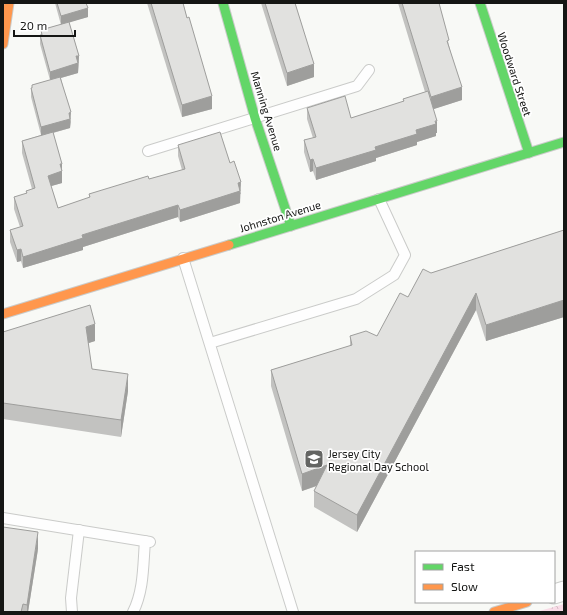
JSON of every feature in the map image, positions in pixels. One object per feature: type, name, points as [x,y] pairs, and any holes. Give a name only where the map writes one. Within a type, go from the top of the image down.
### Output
[{"type":"street","points":[[3,44],[9,3]]},
{"type":"street","name":"Manning Avenue","points":[[223,3],[255,118],[290,226]]},
{"type":"street","name":"Woodward Street","points":[[480,3],[529,153]]},
{"type":"street","name":"Johnston Avenue","points":[[3,314],[564,142]]},
{"type":"street","points":[[494,612],[524,603]]},
{"type":"lane","points":[[148,150],[357,86],[369,70]]},
{"type":"lane","points":[[210,343],[356,299],[394,275],[405,255],[379,199]]},
{"type":"lane","points":[[183,258],[293,612]]},
{"type":"lane","points":[[3,518],[147,541],[139,601],[134,612]]},
{"type":"lane","points":[[72,612],[71,598],[79,530]]},
{"type":"green space","points":[[564,604],[564,612],[536,612]]},
{"type":"building","points":[[57,3],[86,3],[88,8],[61,16]]},
{"type":"building","points":[[151,3],[183,3],[187,18],[189,17],[212,96],[182,105]]},
{"type":"building","points":[[265,3],[295,3],[314,64],[287,73]]},
{"type":"building","points":[[402,3],[439,3],[449,40],[447,41],[462,87],[431,97]]},
{"type":"building","points":[[69,22],[79,56],[76,56],[78,63],[50,72],[40,35],[42,35],[41,30]]},
{"type":"building","points":[[60,77],[71,112],[69,113],[70,119],[41,127],[31,88],[32,85]]},
{"type":"building","points":[[428,91],[437,121],[435,121],[436,124],[416,130],[417,134],[375,147],[376,150],[316,168],[313,159],[310,160],[304,140],[316,137],[307,108],[345,96],[351,118],[404,101],[403,99]]},
{"type":"building","points":[[53,132],[62,164],[60,164],[62,171],[48,176],[58,208],[90,197],[89,194],[148,176],[149,179],[185,169],[178,145],[220,132],[230,163],[234,161],[241,182],[238,183],[240,191],[180,210],[178,205],[82,235],[83,238],[23,257],[21,249],[17,250],[10,230],[23,226],[14,197],[27,193],[26,191],[35,188],[22,141]]},
{"type":"building","points":[[564,230],[564,300],[486,325],[476,293],[357,515],[314,491],[327,465],[302,474],[271,370],[352,345],[350,336],[366,331],[377,336],[400,293],[408,297],[423,269],[431,273]]},
{"type":"building","points":[[90,305],[95,324],[86,327],[92,369],[128,374],[121,420],[3,403],[3,332]]},
{"type":"building","points":[[3,527],[38,532],[27,605],[23,604],[21,612],[3,612]]},
{"type":"traffic: fast","points":[[223,3],[255,118],[291,226]]},
{"type":"traffic: fast","points":[[480,3],[529,153]]},
{"type":"traffic: fast","points":[[229,245],[564,142]]},
{"type":"traffic: slow","points":[[3,44],[9,3]]},
{"type":"traffic: slow","points":[[3,314],[229,245]]},
{"type":"traffic: slow","points":[[494,612],[524,603]]},
{"type":"place","name":"Jersey City Regional Day School","points":[[314,459]]}]
